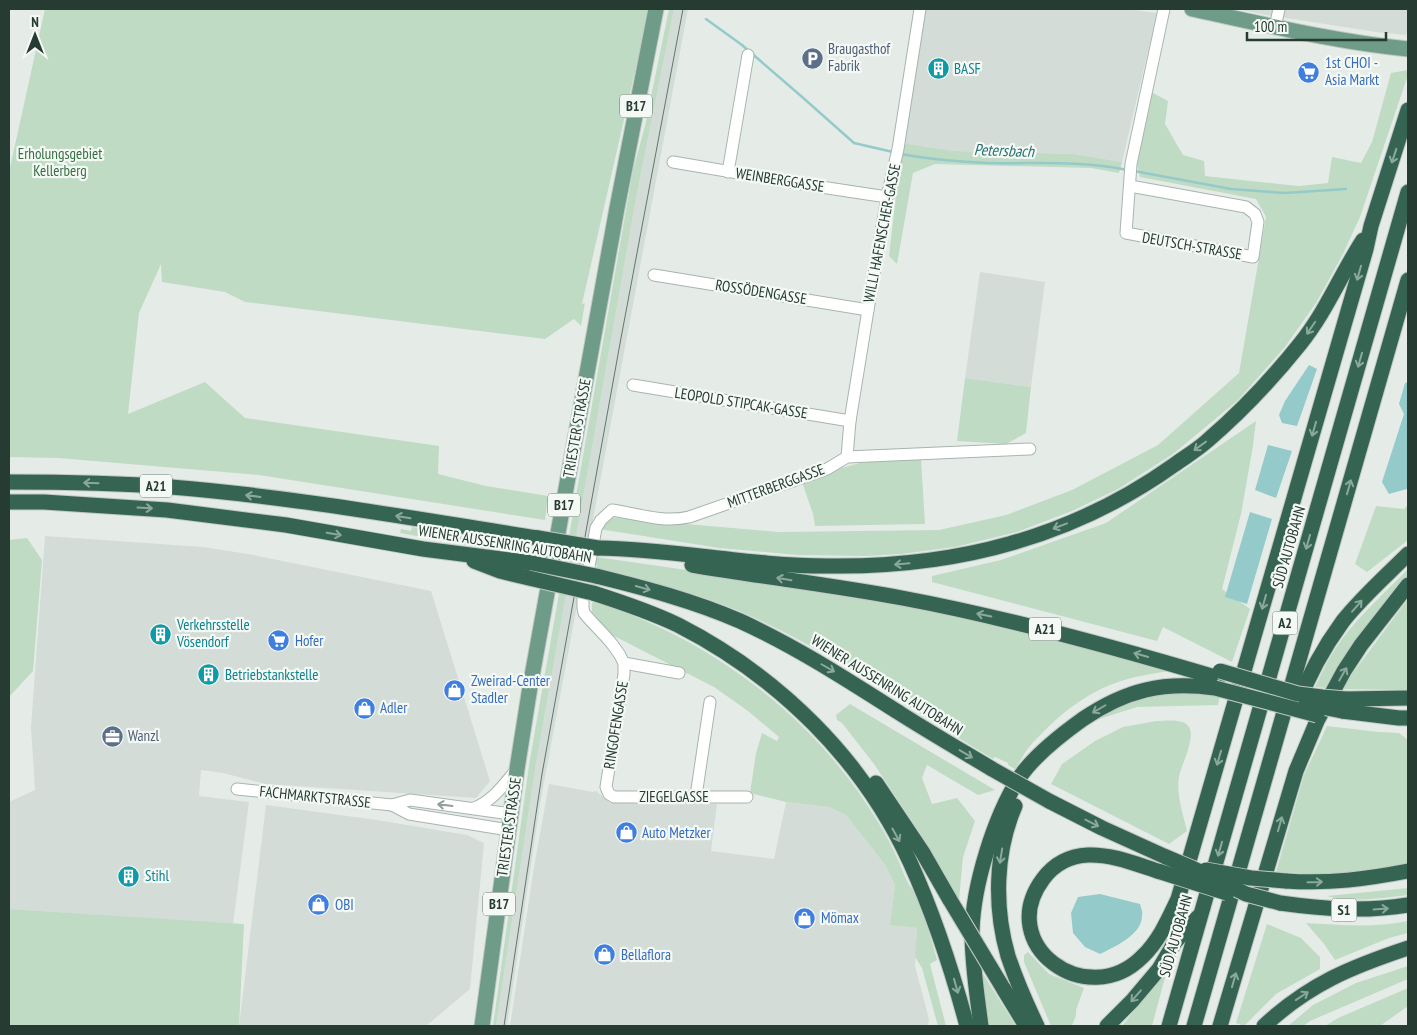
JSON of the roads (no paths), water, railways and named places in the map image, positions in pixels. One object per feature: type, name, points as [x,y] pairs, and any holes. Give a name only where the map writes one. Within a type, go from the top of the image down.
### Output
[{"type":"highway","points":[[1246,894],[1230,894],[1161,872],[1126,861],[1103,856],[1082,856],[1062,861],[1049,870],[1039,884],[1031,900],[1029,916],[1031,931],[1037,947],[1047,959],[1060,969],[1076,976],[1092,978],[1111,975],[1127,968],[1141,958],[1156,941],[1168,922],[1178,899],[1232,715],[1366,249],[1371,226],[1408,110]]},
{"type":"highway","name":"SÜD AUTOBAHN","points":[[1168,1026],[1408,192]]},
{"type":"highway","points":[[598,548],[630,548],[792,565],[888,565],[940,560],[986,551],[1032,537],[1090,515],[1150,482],[1206,442],[1260,392],[1302,342],[1330,301],[1371,226]]},
{"type":"highway","name":"A2","points":[[1194,1026],[1408,280]]},
{"type":"highway","name":"WIENER AUSSENRING AUTOBAHN","points":[[9,482],[94,483],[170,487],[321,505],[538,538],[901,598],[985,615],[1077,637],[1217,679]]},
{"type":"highway","name":"WIENER AUSSENRING AUTOBAHN","points":[[9,502],[44,502],[167,510],[286,525],[424,549],[530,572]]},
{"type":"highway","points":[[424,549],[594,586],[661,614],[720,644],[758,669],[808,709],[848,749],[872,779],[923,853],[1026,1026]]},
{"type":"highway","points":[[1268,770],[1280,757],[1301,696],[1328,643],[1365,597],[1408,554]]},
{"type":"highway","points":[[1220,1026],[1296,771],[1316,720],[1361,645],[1408,585]]},
{"type":"highway","points":[[594,586],[626,604],[677,625],[726,653],[766,682],[792,704],[843,755],[874,798],[910,860],[929,906],[954,978],[968,1026]]},
{"type":"highway","name":"WIENER AUSSENRING AUTOBAHN","points":[[594,586],[676,597],[739,621],[786,644],[836,672],[992,770],[1049,801],[1102,828],[1246,894]]},
{"type":"highway","points":[[1217,679],[1315,706],[1404,718]]},
{"type":"highway","points":[[1217,679],[1308,713],[1408,698]]},
{"type":"highway","points":[[981,1026],[975,980],[972,931],[977,892],[993,833],[1020,778],[1038,756],[1070,728],[1097,709],[1119,698],[1161,686],[1217,679],[1312,696],[1342,709]]},
{"type":"highway","points":[[1037,1026],[1017,982],[1001,923],[999,894],[1000,864],[1004,836],[1014,808],[1026,781],[1048,748]]},
{"type":"highway","points":[[1192,868],[1251,878],[1311,883],[1344,881],[1408,871]]},
{"type":"highway","name":"S1","points":[[1246,894],[1280,903],[1311,908],[1345,910],[1408,906]]},
{"type":"highway","points":[[1107,1026],[1159,969],[1175,942],[1201,914]]},
{"type":"highway","points":[[1264,1026],[1300,997],[1324,982],[1358,966],[1408,948]]},
{"type":"main road","name":"TRIESTER STRASSE","points":[[482,1026],[530,688],[636,105],[656,9]]},
{"type":"main road","points":[[1192,9],[1359,43],[1408,49]]},
{"type":"street","name":"WILLI HAFENSCHER-GASSE","points":[[847,457],[850,421],[868,310],[887,197],[897,154],[920,9]]},
{"type":"street","name":"DEUTSCH-STRASSE","points":[[1130,186],[1246,207],[1255,214],[1258,222],[1253,256],[1126,233],[1131,169],[1164,9]]},
{"type":"street","points":[[1275,27],[1279,9]]},
{"type":"street","points":[[728,172],[748,55]]},
{"type":"street","name":"WEINBERGGASSE","points":[[674,162],[887,197]]},
{"type":"street","name":"ROSSÖDENGASSE","points":[[654,275],[868,310]]},
{"type":"street","name":"LEOPOLD STIPCAK-GASSE","points":[[633,385],[850,421]]},
{"type":"street","name":"MITTERBERGGASSE","points":[[624,664],[620,655],[588,617],[583,608],[596,528],[601,520],[612,510],[667,520],[677,520],[811,475],[827,469],[847,457],[1030,449]]},
{"type":"street","points":[[624,664],[679,673]]},
{"type":"street","name":"RINGOFENGASSE","points":[[606,787],[624,664]]},
{"type":"street","points":[[696,796],[710,702]]},
{"type":"street","points":[[474,808],[483,805],[492,798],[517,769]]},
{"type":"street","name":"ZIEGELGASSE","points":[[606,787],[609,794],[614,797],[747,797]]},
{"type":"street","name":"FACHMARKTSTRASSE","points":[[237,789],[392,805],[410,800],[511,814]]},
{"type":"street","name":"FACHMARKTSTRASSE","points":[[392,805],[409,814],[509,830]]},
{"type":"water","points":[[1309,365],[1317,369],[1297,426],[1282,423],[1279,415],[1285,401]]},
{"type":"water","points":[[1408,382],[1408,484],[1407,489],[1389,494],[1382,482],[1404,414],[1399,404],[1405,383]]},
{"type":"water","points":[[1268,445],[1292,451],[1276,498],[1255,490]]},
{"type":"water","points":[[1250,512],[1272,519],[1247,604],[1225,597]]},
{"type":"water","points":[[1100,894],[1140,904],[1142,913],[1141,923],[1132,935],[1100,954],[1085,947],[1073,933],[1071,913],[1078,897]]},
{"type":"waterway","name":"Petersbach","points":[[706,19],[742,45],[854,143],[893,152]]},
{"type":"waterway","name":"Petersbach","points":[[900,154],[966,162],[1058,163],[1127,170]]},
{"type":"waterway","name":"Petersbach","points":[[1134,171],[1231,189],[1285,193],[1346,189]]},
{"type":"tram line","points":[[504,1026],[542,774],[683,9]]},
{"type":"place","name":"Braugasthof Fabrik","points":[[812,58]]},
{"type":"place","name":"BASF","points":[[938,69]]},
{"type":"place","name":"1st CHOI - Asia Markt","points":[[1309,72]]},
{"type":"place","name":"Verkehrsstelle Vösendorf","points":[[161,634]]},
{"type":"place","name":"Hofer","points":[[279,641]]},
{"type":"place","name":"Betriebstankstelle","points":[[209,675]]},
{"type":"place","name":"Zweirad-Center Stadler","points":[[455,690]]},
{"type":"place","name":"Adler","points":[[364,708]]},
{"type":"place","name":"Wanzl","points":[[112,736]]},
{"type":"place","name":"Auto Metzker","points":[[626,833]]},
{"type":"place","name":"Stihl","points":[[129,876]]},
{"type":"place","name":"OBI","points":[[319,905]]},
{"type":"place","name":"Mömax","points":[[805,918]]},
{"type":"place","name":"Bellaflora","points":[[605,955]]},
{"type":"park label","name":"Erholungsgebiet Kellerberg","points":[[60,162]]}]
